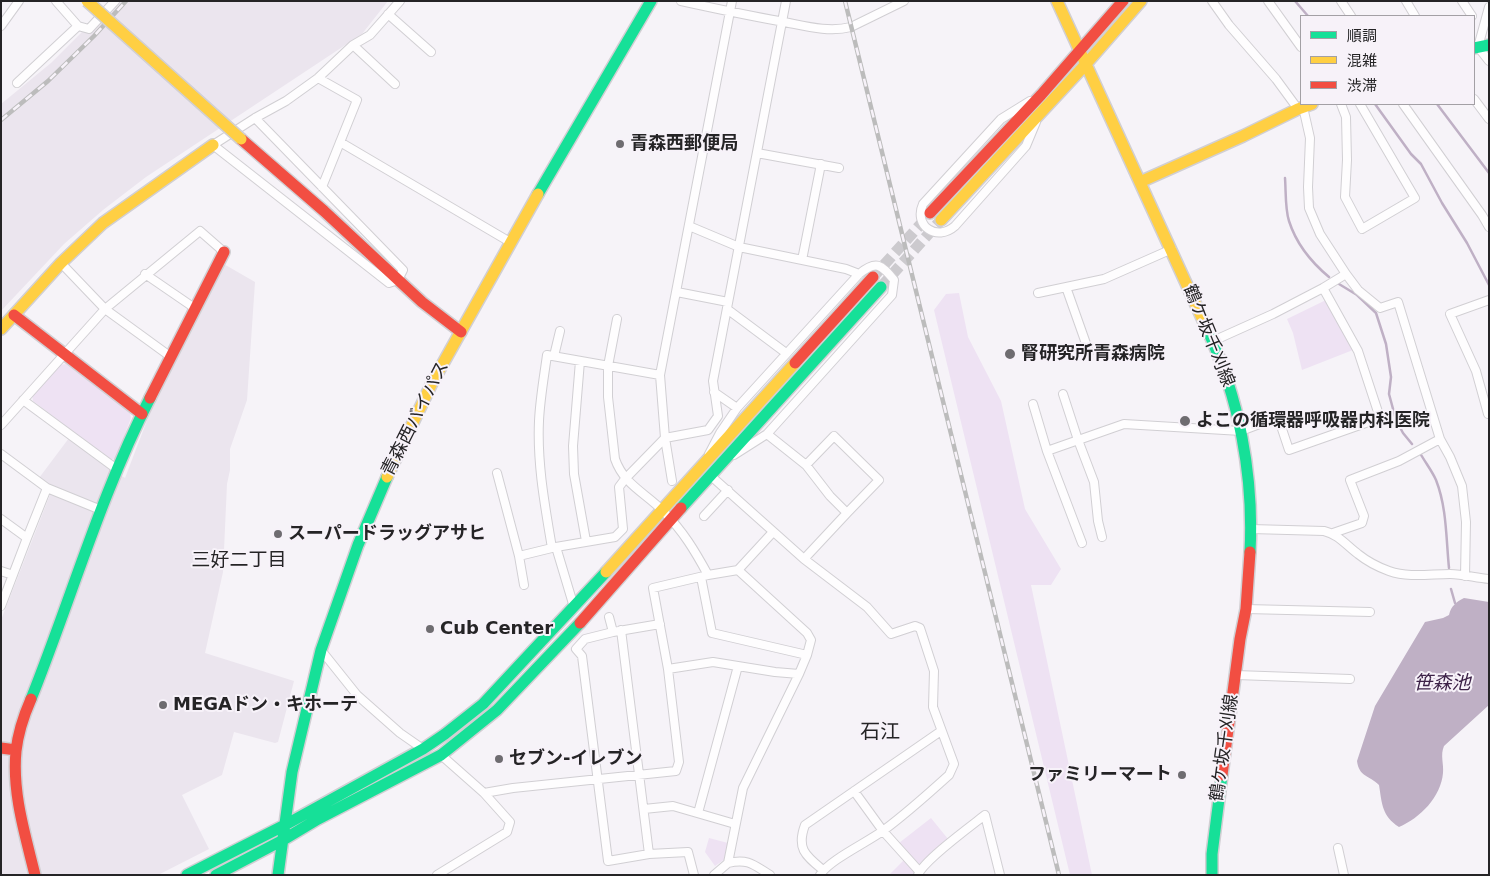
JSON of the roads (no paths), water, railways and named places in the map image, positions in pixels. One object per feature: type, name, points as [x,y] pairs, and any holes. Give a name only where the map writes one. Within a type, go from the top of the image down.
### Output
[{"type":"main road","points":[[87,1],[422,302],[461,332]]},
{"type":"main road","name":"青森西バイパス","points":[[278,875],[292,772],[321,650],[358,545],[377,499],[432,382],[510,242],[651,1]]},
{"type":"main road","name":"鶴ケ坂千刈線","points":[[1057,1],[1213,341],[1241,431],[1249,481],[1251,529],[1246,609],[1240,639],[1216,814],[1212,875]]},
{"type":"main road","points":[[930,213],[1041,95],[1080,48],[1123,1]]},
{"type":"main road","points":[[941,220],[1142,1]]},
{"type":"main road","points":[[1140,182],[1304,107]]},
{"type":"main road","points":[[1,329],[61,263],[102,223],[213,145]]},
{"type":"main road","points":[[35,875],[18,807],[16,785],[16,750],[24,719],[101,510],[118,470],[142,414],[224,252]]},
{"type":"main road","points":[[187,875],[285,826],[424,748],[483,704],[663,510],[873,277]]},
{"type":"main road","points":[[216,875],[441,755],[497,710],[565,640],[671,519],[881,287]]},
{"type":"main road","points":[[14,315],[142,414]]},
{"type":"main road","points":[[1,748],[16,750]]},
{"type":"street","points":[[1,26],[19,1]]},
{"type":"street","points":[[56,1],[78,26],[89,29],[115,1]]},
{"type":"street","points":[[255,118],[403,270],[398,280],[389,283],[213,145],[255,118],[286,101],[318,78],[353,45],[370,35],[400,1]]},
{"type":"street","points":[[681,1],[824,29],[851,27],[904,1]]},
{"type":"street","points":[[672,481],[665,438],[660,375],[732,1]]},
{"type":"street","points":[[519,556],[554,547],[615,537],[624,529],[619,487],[625,479],[665,438],[708,430],[718,416],[713,381],[786,1]]},
{"type":"street","points":[[1212,1],[1229,26],[1300,103]]},
{"type":"street","points":[[1268,1],[1300,46]]},
{"type":"street","points":[[1341,1],[1350,15]]},
{"type":"street","points":[[1406,1],[1414,15]]},
{"type":"street","points":[[1462,1],[1472,15]]},
{"type":"street","points":[[1489,7],[1480,46],[1489,61]]},
{"type":"street","points":[[388,14],[431,52]]},
{"type":"street","points":[[1475,20],[1482,31]]},
{"type":"street","points":[[17,83],[78,26]]},
{"type":"street","points":[[353,45],[396,84]]},
{"type":"street","points":[[318,78],[357,100],[322,187]]},
{"type":"street","points":[[1040,113],[1026,146],[955,226],[948,232],[938,233],[929,231],[923,224],[921,213],[923,204],[1001,119],[1041,95]]},
{"type":"street","points":[[1475,99],[1489,119]]},
{"type":"street","points":[[1340,105],[1346,117],[1347,160],[1345,197],[1362,230],[1415,198],[1361,105]]},
{"type":"street","points":[[1404,105],[1489,227]]},
{"type":"street","points":[[1304,107],[1310,138],[1308,187],[1310,208],[1320,234],[1358,290],[1380,308],[1398,302],[1440,439],[1462,486],[1466,522],[1465,576]]},
{"type":"street","points":[[340,142],[510,242]]},
{"type":"street","points":[[757,153],[840,168]]},
{"type":"street","points":[[802,260],[821,164]]},
{"type":"street","points":[[689,226],[739,247],[846,268],[859,274]]},
{"type":"street","points":[[1,425],[105,308],[200,231],[224,252]]},
{"type":"street","points":[[1038,293],[1104,278],[1172,249]]},
{"type":"street","points":[[61,263],[105,308],[171,357]]},
{"type":"street","points":[[705,462],[720,433],[737,408],[859,274],[868,266],[874,264],[879,266],[894,280],[892,295],[767,434],[725,460]]},
{"type":"street","points":[[145,274],[196,309]]},
{"type":"street","points":[[1213,341],[1273,314],[1346,274]]},
{"type":"street","points":[[1066,287],[1089,352]]},
{"type":"street","points":[[1047,451],[1124,424],[1241,431],[1278,417],[1289,450],[1380,418],[1358,351],[1323,288]]},
{"type":"street","points":[[676,292],[728,305],[786,353]]},
{"type":"street","points":[[1488,415],[1476,371],[1450,314],[1489,300]]},
{"type":"street","points":[[617,319],[608,366],[608,397],[615,459],[618,468],[625,479],[663,510],[690,542],[704,576],[712,633],[806,655]]},
{"type":"street","points":[[554,356],[560,331]]},
{"type":"street","points":[[574,607],[554,547],[540,472],[539,420],[547,355],[660,375]]},
{"type":"street","points":[[580,361],[573,446],[575,481],[586,541]]},
{"type":"street","points":[[714,392],[737,408]]},
{"type":"street","points":[[1063,394],[1094,482],[1098,521],[1102,537]]},
{"type":"street","points":[[23,400],[118,470]]},
{"type":"street","points":[[1033,404],[1047,451],[1082,543]]},
{"type":"street","points":[[767,434],[806,465],[830,496],[847,513]]},
{"type":"street","points":[[804,559],[880,480],[834,436],[806,465]]},
{"type":"street","points":[[1332,533],[1362,523],[1364,516],[1350,480],[1399,461],[1440,439]]},
{"type":"street","points":[[1,454],[47,488],[101,510]]},
{"type":"street","points":[[497,473],[519,556],[524,585]]},
{"type":"street","points":[[711,476],[804,559],[868,606],[891,634],[915,626],[920,628],[934,671],[933,707],[954,764],[949,775],[883,831],[822,872],[806,856],[802,844],[802,834],[805,825],[941,731]]},
{"type":"street","points":[[1,606],[47,488]]},
{"type":"street","points":[[704,516],[728,490]]},
{"type":"street","points":[[1,519],[27,538]]},
{"type":"street","points":[[1251,529],[1324,531],[1332,533],[1374,565],[1401,574],[1451,574],[1489,579]]},
{"type":"street","points":[[484,793],[513,788],[676,771],[679,762],[668,670],[653,588],[738,570],[773,532]]},
{"type":"street","points":[[714,875],[728,862],[742,788],[799,674],[811,640],[807,633],[738,570]]},
{"type":"street","points":[[1,572],[13,575]]},
{"type":"street","points":[[1246,609],[1370,612]]},
{"type":"street","points":[[609,617],[613,632]]},
{"type":"street","points":[[576,649],[585,639],[622,630],[660,624]]},
{"type":"street","points":[[622,630],[649,854]]},
{"type":"street","points":[[565,640],[582,656],[608,861],[649,854],[688,852],[694,875]]},
{"type":"street","points":[[321,650],[357,695],[400,733],[424,748]]},
{"type":"street","points":[[668,670],[713,662],[799,674]]},
{"type":"street","points":[[698,813],[738,666]]},
{"type":"street","points":[[1236,675],[1350,679]]},
{"type":"street","points":[[437,875],[507,832],[510,822],[484,793],[441,755]]},
{"type":"street","points":[[854,791],[883,831],[919,873],[929,860],[985,815],[1000,875]]},
{"type":"street","points":[[644,809],[673,806],[735,824]]},
{"type":"street","points":[[1338,848],[1344,875]]},
{"type":"street","points":[[728,862],[749,862],[770,875]]},
{"type":"water","name":"笹森池","points":[[1464,598],[1489,602],[1489,705],[1444,746],[1442,753],[1443,773],[1434,798],[1422,812],[1399,827],[1386,814],[1382,804],[1379,785],[1362,773],[1357,761],[1375,706],[1425,622],[1449,615],[1454,605]]},
{"type":"waterway","points":[[1295,1],[1307,15]]},
{"type":"waterway","points":[[1376,105],[1411,154],[1421,164],[1489,285]]},
{"type":"waterway","points":[[1438,105],[1489,173]]},
{"type":"waterway","points":[[1285,178],[1287,211],[1292,229],[1305,252],[1329,277]]},
{"type":"waterway","points":[[1339,284],[1357,295],[1376,313],[1386,344],[1391,377],[1389,394],[1396,420],[1412,444]]},
{"type":"waterway","points":[[1420,453],[1440,491],[1449,568]]},
{"type":"waterway","points":[[1451,589],[1455,603]]},
{"type":"tunnel","points":[[873,277],[929,215]]},
{"type":"tunnel","points":[[881,287],[941,220]]},
{"type":"railway","points":[[1,120],[48,81],[94,36],[126,1]]},
{"type":"railway","points":[[845,1],[1059,875]]},
{"type":"place","name":"青森西郵便局","points":[[620,144]]},
{"type":"place","name":"腎研究所青森病院","points":[[1010,354]]},
{"type":"place","name":"よこの循環器呼吸器内科医院","points":[[1185,421]]},
{"type":"place","name":"スーパードラッグアサヒ","points":[[278,534]]},
{"type":"place","name":"Cub Center","points":[[430,629]]},
{"type":"place","name":"MEGAドン・キホーテ","points":[[163,705]]},
{"type":"place","name":"セブン-イレブン","points":[[499,759]]},
{"type":"place","name":"ファミリーマート","points":[[1182,775]]},
{"type":"district","name":"三好二丁目","points":[[239,561]]},
{"type":"district","name":"石江","points":[[880,733]]}]
